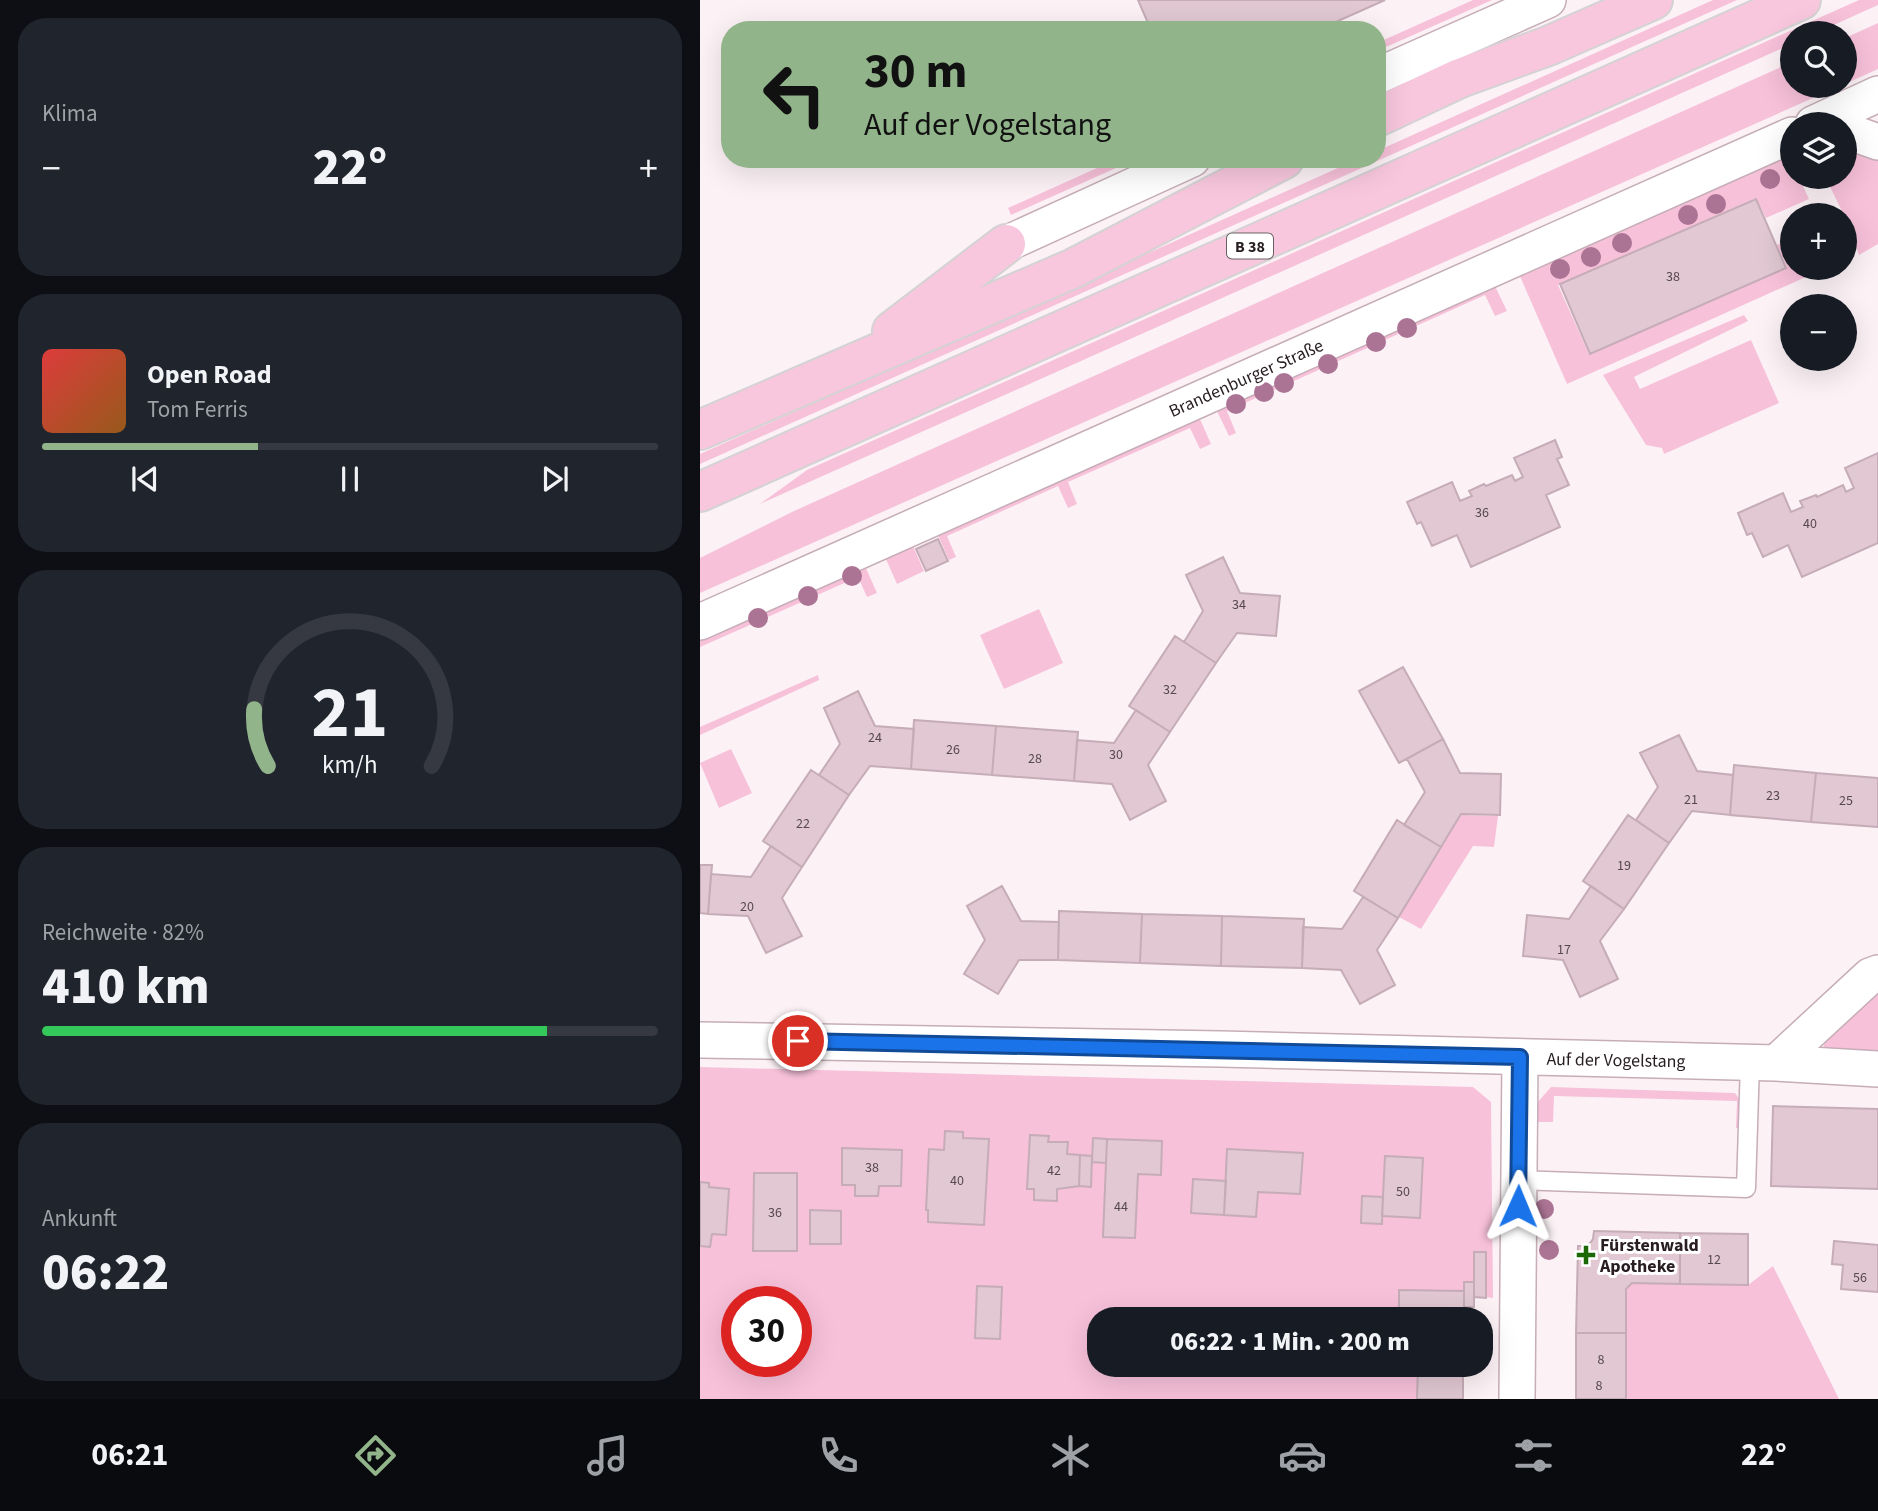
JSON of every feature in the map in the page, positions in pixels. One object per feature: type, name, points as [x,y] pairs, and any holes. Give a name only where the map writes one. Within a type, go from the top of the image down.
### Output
[{"type":"highway","points":[[1386,113],[1460,78],[1548,46],[1653,0]]},
{"type":"highway","name":"B 38","points":[[700,492],[1801,0]]},
{"type":"highway","points":[[700,430],[1074,268],[1267,168]]},
{"type":"highway","points":[[844,369],[1006,244]]},
{"type":"street","points":[[1386,72],[1548,0]]},
{"type":"street","name":"Brandenburger Straße","points":[[1846,112],[1878,94]]},
{"type":"street","points":[[1857,137],[1878,142]]},
{"type":"street","name":"Brandenburger Straße","points":[[700,622],[1780,144]]},
{"type":"street","points":[[1006,244],[1172,168]]},
{"type":"street","points":[[1763,1063],[1878,972]]},
{"type":"street","name":"Auf der Vogelstang","points":[[700,1040],[997,1044],[1763,1063],[1878,1069]]},
{"type":"street","points":[[1517,1399],[1520,1057]]},
{"type":"lane","points":[[1519,1181],[1746,1188],[1763,1063]]},
{"type":"shaded area","points":[[1473,0],[1492,0],[1386,47],[1386,39]]},
{"type":"shaded area","points":[[1713,0],[1737,0],[1386,157],[1386,147]]},
{"type":"shaded area","points":[[1859,0],[1878,0],[1878,5],[1843,21],[1812,21]]},
{"type":"shaded area","points":[[1878,23],[1878,69],[1857,79],[1857,33]]},
{"type":"shaded area","points":[[1780,35],[1780,49],[760,504],[807,470]]},
{"type":"shaded area","points":[[1780,67],[1780,98],[1813,98],[700,593],[700,558],[794,511]]},
{"type":"shaded area","points":[[1857,149],[1878,157],[1878,244],[1859,255],[1857,203],[1838,203],[1831,189],[1857,189]]},
{"type":"shaded area","points":[[1780,157],[1780,189],[1804,189],[1809,199],[1800,203],[1780,203],[1780,212],[1766,218],[1756,198],[1558,285],[1589,354],[1780,271],[1780,280],[1799,280],[1567,384],[1519,274]]},
{"type":"shaded area","points":[[1097,168],[1116,168],[1011,215],[1008,208]]},
{"type":"shaded area","points":[[1338,168],[1362,168],[700,464],[700,454]]},
{"type":"shaded area","points":[[1494,284],[1507,311],[1495,316],[1485,295],[1227,411],[1236,433],[1229,436],[1216,409]]},
{"type":"shaded area","points":[[1744,315],[1748,321],[1634,377],[1640,389],[1751,340],[1779,403],[1664,454],[1662,448],[1646,445],[1603,375]]},
{"type":"shaded area","points":[[1199,417],[1211,444],[1200,449],[1190,428],[1068,482],[1077,504],[1068,508],[1058,486],[947,536],[956,557],[949,560],[937,533]]},
{"type":"shaded area","points":[[912,544],[924,571],[897,584],[885,557]]},
{"type":"shaded area","points":[[865,566],[877,593],[867,597],[858,577],[700,647],[700,639]]},
{"type":"shaded area","points":[[1039,609],[1063,663],[1004,689],[980,635]]},
{"type":"shaded area","points":[[818,675],[819,680],[700,735],[700,727]]},
{"type":"shaded area","points":[[731,749],[752,793],[719,808],[700,763]]},
{"type":"shaded area","points":[[1461,815],[1498,816],[1494,847],[1473,846],[1421,929],[1399,917]]},
{"type":"shaded area","points":[[1878,987],[1878,1056],[1831,1055],[1824,1048],[1824,1037]]},
{"type":"shaded area","points":[[700,1067],[1473,1087],[1491,1102],[1493,1298],[1486,1297],[1487,1252],[1475,1252],[1474,1282],[1464,1282],[1464,1291],[1427,1307],[1087,1307],[1087,1377],[1417,1377],[1417,1399],[700,1399]]},
{"type":"shaded area","points":[[1551,1087],[1735,1093],[1743,1104],[1742,1128],[1736,1128],[1737,1101],[1554,1096],[1553,1122],[1536,1122],[1537,1103]]},
{"type":"shaded area","points":[[1773,1266],[1839,1399],[1626,1399],[1626,1289],[1632,1283],[1748,1285]]},
{"type":"building","points":[[1138,0],[1385,0],[1338,21],[1147,21]]},
{"type":"building","points":[[1756,199],[1780,254],[1780,271],[1590,354],[1560,284]]},
{"type":"building","points":[[1555,440],[1562,457],[1557,459],[1569,485],[1546,495],[1560,527],[1471,567],[1457,535],[1432,546],[1421,522],[1417,524],[1407,502],[1452,482],[1460,501],[1472,496],[1469,491],[1484,484],[1486,486],[1512,475],[1515,481],[1523,477],[1514,458]]},
{"type":"building","points":[[1878,453],[1878,543],[1802,577],[1788,545],[1763,557],[1752,533],[1747,535],[1738,513],[1783,493],[1791,512],[1803,507],[1800,501],[1816,495],[1817,497],[1843,485],[1846,492],[1854,488],[1845,468]]},
{"type":"building","points":[[938,539],[948,561],[926,571],[916,549]]},
{"type":"building","points":[[1223,557],[1240,593],[1280,596],[1276,636],[1237,633],[1216,663],[1184,642],[1203,611],[1186,575]]},
{"type":"building","points":[[1175,636],[1216,663],[1170,732],[1129,706]]},
{"type":"building","points":[[1403,667],[1443,739],[1399,763],[1359,691]]},
{"type":"building","points":[[858,691],[875,726],[914,729],[911,769],[870,766],[849,795],[819,775],[840,744],[824,708]]},
{"type":"building","points":[[1136,710],[1170,732],[1148,765],[1166,801],[1130,820],[1112,784],[1074,781],[1077,740],[1114,743]]},
{"type":"building","points":[[914,720],[996,726],[992,775],[911,769]]},
{"type":"building","points":[[996,726],[1078,732],[1074,781],[992,775]]},
{"type":"building","points":[[1679,735],[1697,771],[1733,775],[1730,815],[1692,811],[1669,843],[1636,820],[1658,787],[1640,753]]},
{"type":"building","points":[[1443,739],[1460,773],[1501,774],[1500,815],[1461,814],[1441,847],[1404,825],[1425,792],[1407,759]]},
{"type":"building","points":[[1734,765],[1816,773],[1811,822],[1730,815]]},
{"type":"building","points":[[811,770],[849,795],[802,867],[763,841]]},
{"type":"building","points":[[1816,773],[1878,778],[1878,827],[1811,822]]},
{"type":"building","points":[[1628,815],[1669,843],[1624,909],[1583,881]]},
{"type":"building","points":[[1397,820],[1441,847],[1398,918],[1354,891]]},
{"type":"building","points":[[771,846],[802,867],[782,898],[802,936],[766,953],[748,916],[708,914],[711,874],[751,877]]},
{"type":"building","points":[[700,865],[712,865],[708,914],[700,913]]},
{"type":"building","points":[[1002,886],[1021,921],[1059,922],[1058,960],[1019,960],[998,994],[964,974],[985,940],[967,906]]},
{"type":"building","points":[[1591,886],[1624,909],[1600,941],[1618,979],[1580,997],[1563,960],[1523,956],[1527,915],[1569,919]]},
{"type":"building","points":[[1363,897],[1398,918],[1377,950],[1395,985],[1360,1004],[1341,970],[1302,968],[1303,927],[1342,929]]},
{"type":"building","points":[[1059,911],[1142,914],[1140,963],[1058,960]]},
{"type":"building","points":[[1142,914],[1222,916],[1221,966],[1140,963]]},
{"type":"building","points":[[1222,916],[1304,919],[1302,968],[1221,966]]},
{"type":"building","points":[[1773,1106],[1878,1109],[1878,1189],[1771,1186]]},
{"type":"building","points":[[945,1131],[963,1132],[963,1138],[989,1139],[984,1225],[928,1222],[926,1210],[929,1149],[944,1150]]},
{"type":"building","points":[[1030,1135],[1049,1136],[1048,1142],[1068,1142],[1067,1154],[1080,1155],[1079,1186],[1057,1189],[1057,1201],[1034,1200],[1034,1189],[1027,1189]]},
{"type":"building","points":[[1093,1138],[1107,1139],[1106,1163],[1092,1162]]},
{"type":"building","points":[[1107,1139],[1162,1141],[1161,1175],[1138,1174],[1135,1238],[1103,1237]]},
{"type":"building","points":[[842,1148],[902,1150],[901,1186],[879,1186],[878,1196],[855,1196],[855,1185],[842,1185]]},
{"type":"building","points":[[1227,1149],[1303,1153],[1300,1194],[1258,1192],[1256,1217],[1224,1215]]},
{"type":"building","points":[[1080,1155],[1092,1156],[1091,1187],[1079,1186]]},
{"type":"building","points":[[1385,1156],[1423,1158],[1420,1218],[1382,1216]]},
{"type":"building","points":[[754,1173],[797,1173],[797,1251],[753,1251]]},
{"type":"building","points":[[1193,1179],[1226,1181],[1224,1215],[1191,1213]]},
{"type":"building","points":[[700,1182],[709,1183],[709,1187],[729,1189],[726,1235],[712,1234],[710,1247],[700,1246]]},
{"type":"building","points":[[1362,1196],[1383,1197],[1382,1224],[1361,1223]]},
{"type":"building","points":[[810,1210],[841,1211],[841,1244],[810,1244]]},
{"type":"building","points":[[1594,1231],[1680,1233],[1680,1284],[1632,1283],[1626,1289],[1626,1333],[1576,1333],[1578,1246],[1590,1243]]},
{"type":"building","points":[[1680,1233],[1748,1234],[1748,1285],[1680,1284]]},
{"type":"building","points":[[1834,1241],[1878,1245],[1878,1292],[1841,1289],[1843,1265],[1832,1264]]},
{"type":"building","points":[[1474,1252],[1486,1252],[1486,1298],[1474,1297]]},
{"type":"building","points":[[1464,1282],[1474,1282],[1474,1307],[1464,1307]]},
{"type":"building","points":[[977,1286],[1002,1287],[1000,1339],[975,1338]]},
{"type":"building","points":[[1399,1290],[1464,1291],[1464,1307],[1399,1307]]},
{"type":"building","points":[[1576,1333],[1626,1333],[1626,1399],[1576,1399]]},
{"type":"building","points":[[1418,1377],[1463,1377],[1463,1399],[1417,1399]]},
{"type":"place","name":"Fürstenwald Apotheke","points":[[1586,1255]]},
{"type":"route","points":[[798,1041],[1520,1057],[1518,1206]]}]
